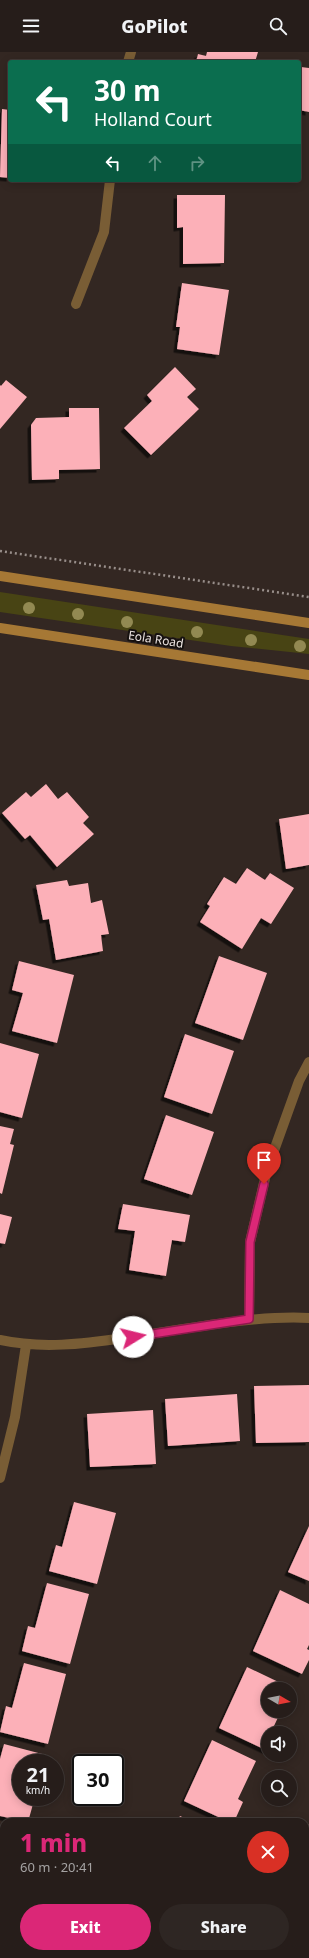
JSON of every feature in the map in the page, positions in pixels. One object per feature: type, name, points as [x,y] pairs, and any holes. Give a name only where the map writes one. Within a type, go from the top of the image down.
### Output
[{"type":"street","points":[[76,304],[104,232],[110,182]]},
{"type":"street","points":[[0,576],[309,623]]},
{"type":"street","name":"Eola Road","points":[[0,628],[309,675]]},
{"type":"street","points":[[249,1319],[250,1242],[267,1170],[299,1081],[309,1062]]},
{"type":"street","points":[[0,1340],[26,1345],[94,1343],[249,1319],[309,1318]]},
{"type":"street","points":[[0,1478],[15,1417],[26,1345]]},
{"type":"path","points":[[0,551],[309,597]]},
{"type":"shaded area","points":[[0,592],[309,639],[309,654],[231,646],[0,612]]},
{"type":"building","points":[[207,52],[258,52],[256,60],[196,60],[198,54],[206,56]]},
{"type":"building","points":[[301,67],[309,68],[309,112],[301,110]]},
{"type":"building","points":[[2,109],[8,110],[8,178],[0,177]]},
{"type":"building","points":[[177,195],[225,195],[224,263],[183,264],[183,227],[177,228]]},
{"type":"building","points":[[182,283],[229,290],[219,355],[177,349],[180,327],[176,327]]},
{"type":"building","points":[[175,367],[196,389],[187,397],[199,409],[151,455],[124,428],[152,401],[147,395]]},
{"type":"building","points":[[6,380],[27,397],[0,429],[0,385],[1,386]]},
{"type":"building","points":[[69,408],[99,408],[100,469],[59,470],[59,479],[32,480],[31,425],[36,418],[69,417]]},
{"type":"building","points":[[46,784],[58,799],[67,792],[89,817],[83,823],[94,834],[57,867],[30,835],[25,839],[2,813],[26,792],[31,797]]},
{"type":"building","points":[[309,814],[309,865],[286,869],[279,819]]},
{"type":"building","points":[[247,868],[265,880],[270,873],[294,888],[271,924],[261,918],[242,949],[200,922],[210,906],[207,904],[224,877],[236,884]]},
{"type":"building","points":[[67,880],[69,886],[88,883],[91,903],[102,900],[109,934],[101,935],[103,951],[56,960],[49,919],[43,920],[36,885]]},
{"type":"building","points":[[219,956],[267,973],[243,1040],[195,1023]]},
{"type":"building","points":[[19,961],[74,975],[57,1043],[12,1031],[23,993],[12,990]]},
{"type":"building","points":[[185,1034],[234,1051],[212,1114],[164,1097]]},
{"type":"building","points":[[0,1043],[39,1054],[22,1118],[0,1112]]},
{"type":"building","points":[[166,1115],[214,1132],[192,1195],[144,1179]]},
{"type":"building","points":[[0,1126],[14,1129],[10,1144],[14,1145],[2,1194],[0,1193]]},
{"type":"building","points":[[123,1204],[190,1215],[185,1242],[172,1240],[166,1276],[129,1270],[135,1231],[118,1229]]},
{"type":"building","points":[[0,1214],[12,1217],[5,1244],[0,1243]]},
{"type":"building","points":[[309,1385],[309,1442],[256,1443],[254,1386]]},
{"type":"building","points":[[237,1394],[240,1441],[168,1446],[165,1399]]},
{"type":"building","points":[[153,1410],[156,1464],[90,1467],[87,1414]]},
{"type":"building","points":[[74,1502],[116,1513],[97,1584],[49,1571],[56,1545],[62,1547]]},
{"type":"building","points":[[309,1526],[309,1581],[288,1572]]},
{"type":"building","points":[[47,1583],[89,1594],[70,1664],[22,1651],[28,1626],[35,1628]]},
{"type":"building","points":[[280,1590],[309,1604],[309,1645],[307,1649],[309,1650],[309,1660],[302,1674],[253,1651]]},
{"type":"building","points":[[24,1663],[66,1674],[48,1744],[0,1732],[6,1706],[12,1708]]},
{"type":"building","points":[[247,1667],[278,1682],[261,1682],[261,1718],[278,1718],[274,1726],[261,1726],[261,1748],[219,1728]]},
{"type":"building","points":[[212,1740],[256,1761],[238,1799],[243,1802],[236,1818],[220,1818],[184,1801]]},
{"type":"building","points":[[4,1744],[42,1754],[12,1754],[12,1806],[32,1806],[29,1818],[9,1818],[0,1816],[0,1759]]},
{"type":"route","points":[[133,1337],[249,1319],[248,1290],[250,1242],[264,1184]]}]
